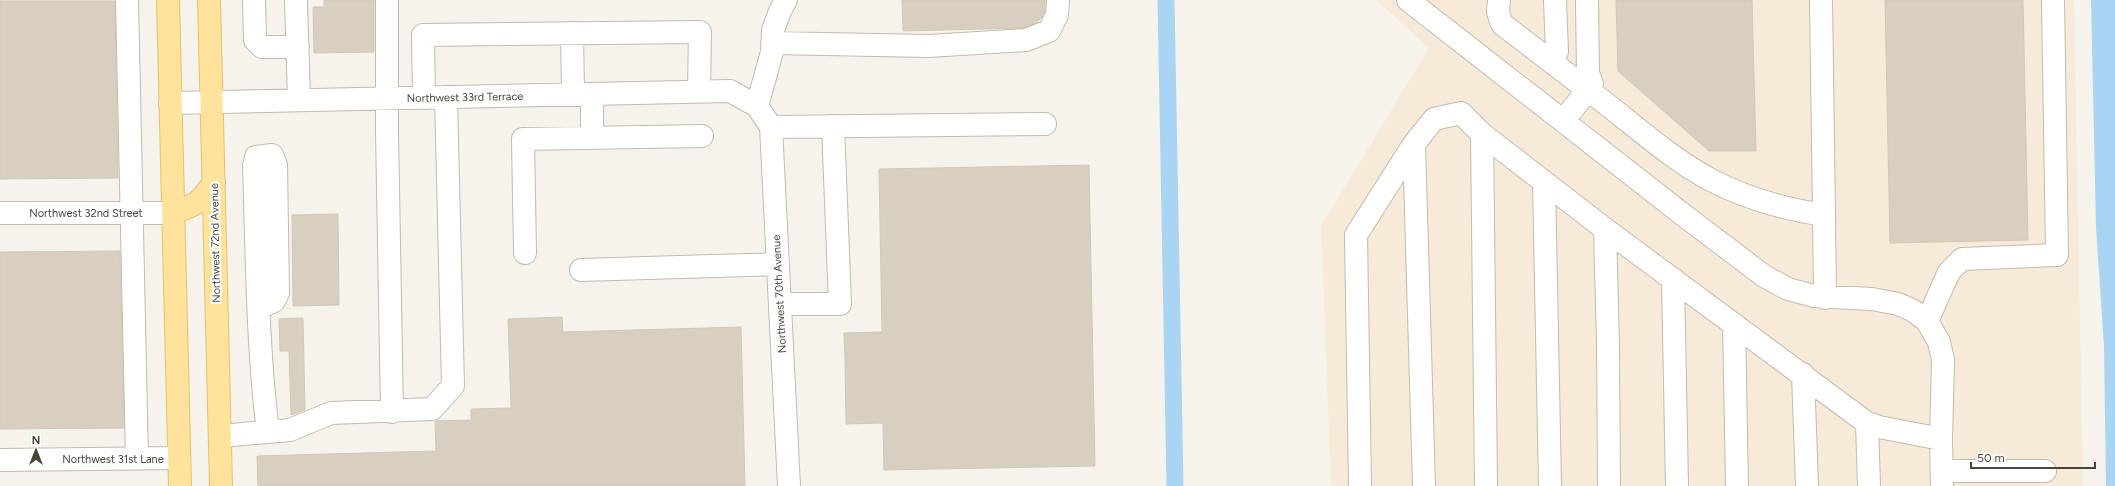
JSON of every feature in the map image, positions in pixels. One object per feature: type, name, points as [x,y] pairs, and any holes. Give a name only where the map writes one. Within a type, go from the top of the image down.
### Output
[{"type":"main road","points":[[168,0],[180,486]]},
{"type":"main road","name":"Northwest 72nd Avenue","points":[[209,0],[221,486]]},
{"type":"main road","points":[[173,213],[191,207],[203,199],[214,182]]},
{"type":"street","points":[[127,0],[133,213],[137,459]]},
{"type":"street","points":[[254,0],[255,40],[262,47],[298,47]]},
{"type":"street","points":[[296,0],[300,100]]},
{"type":"street","points":[[387,0],[388,98],[386,131],[392,412]]},
{"type":"street","points":[[757,106],[772,52],[773,30],[786,0]]},
{"type":"street","points":[[772,43],[929,46],[1026,40],[1049,31],[1057,15],[1058,0]]},
{"type":"street","points":[[1408,0],[1759,272],[1788,289],[1825,298],[1883,300],[1912,310],[1927,321],[1939,342],[1943,360],[1941,439],[1942,478],[2045,471]]},
{"type":"street","points":[[1433,0],[1444,28]]},
{"type":"street","points":[[1499,0],[1498,12],[1502,24],[1679,159],[1710,180],[1764,203],[1791,210],[1824,215]]},
{"type":"street","points":[[1551,60],[1557,52],[1555,0]]},
{"type":"street","points":[[1563,121],[1592,84],[1588,73],[1587,0]]},
{"type":"street","points":[[1822,0],[1825,298]]},
{"type":"street","points":[[1927,321],[1949,272],[1962,259],[2058,255],[2053,0]]},
{"type":"street","points":[[424,98],[422,35],[700,32],[699,91]]},
{"type":"street","points":[[572,33],[582,94],[592,138]]},
{"type":"street","name":"Northwest 33rd Terrace","points":[[170,103],[730,91],[757,106]]},
{"type":"street","points":[[220,436],[290,430],[331,414],[432,409],[453,386],[446,97]]},
{"type":"street","name":"Northwest 70th Avenue","points":[[757,106],[770,127],[789,486]]},
{"type":"street","points":[[1360,486],[1356,235],[1414,144],[1434,119],[1461,113],[1482,134],[1605,229],[1868,422],[1879,427],[1941,439]]},
{"type":"street","points":[[770,127],[1045,124]]},
{"type":"street","points":[[780,304],[840,304],[833,126]]},
{"type":"street","points":[[1482,134],[1486,486]]},
{"type":"street","points":[[525,253],[524,139],[702,136]]},
{"type":"street","points":[[1414,144],[1424,486]]},
{"type":"street","points":[[259,308],[274,301],[278,293],[276,165],[272,155],[256,157],[254,166],[259,308],[263,392],[268,432]]},
{"type":"street","points":[[1544,182],[1550,486]]},
{"type":"street","name":"Northwest 32nd Street","points":[[0,213],[173,213]]},
{"type":"street","points":[[1605,229],[1608,344],[1609,486]]},
{"type":"street","points":[[580,270],[778,264]]},
{"type":"street","points":[[1674,280],[1677,486]]},
{"type":"street","points":[[1734,324],[1737,486]]},
{"type":"street","points":[[1803,374],[1807,486]]},
{"type":"street","points":[[1868,422],[1869,486]]},
{"type":"street","name":"Northwest 31st Lane","points":[[0,460],[179,458]]},
{"type":"shaded area","points":[[1376,0],[2074,0],[2083,486],[1331,486],[1321,226],[1429,48]]},
{"type":"water","points":[[2091,0],[2115,0],[2115,486],[2106,486],[2104,347],[2096,227]]},
{"type":"building","points":[[324,0],[374,0],[374,52],[314,53],[313,7],[324,7]]},
{"type":"building","points":[[902,0],[1045,0],[1045,12],[1036,23],[1023,28],[903,31]]},
{"type":"building","points":[[1616,0],[1752,0],[1756,151],[1709,151],[1618,71]]},
{"type":"building","points":[[1885,0],[2023,0],[2028,240],[1890,243]]},
{"type":"building","points":[[0,1],[115,1],[118,178],[0,179]]},
{"type":"building","points":[[1089,165],[1095,466],[884,470],[883,423],[846,424],[844,333],[882,332],[879,169]]},
{"type":"building","points":[[338,214],[339,305],[293,306],[292,215]]},
{"type":"building","points":[[120,251],[124,428],[0,429],[0,252]]},
{"type":"building","points":[[562,317],[563,332],[741,327],[745,486],[258,486],[257,456],[436,451],[435,421],[471,420],[471,409],[511,408],[508,319]]},
{"type":"building","points":[[303,318],[305,410],[291,415],[289,351],[280,351],[279,319]]},
{"type":"waterway","points":[[1166,0],[1175,486]]}]
